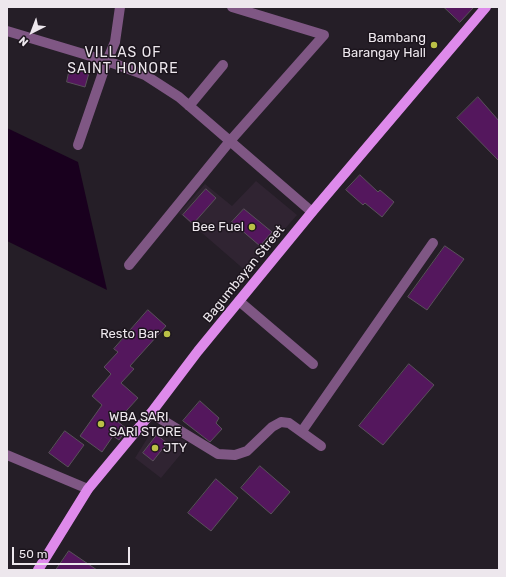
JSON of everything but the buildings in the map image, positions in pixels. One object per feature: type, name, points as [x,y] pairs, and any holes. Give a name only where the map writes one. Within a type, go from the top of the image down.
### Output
[{"type":"main road","name":"Bagumbayan Street","points":[[38,570],[88,489],[151,413],[198,351],[312,212],[486,7]]},
{"type":"street","points":[[78,146],[115,42],[120,7]]},
{"type":"street","points":[[129,265],[230,142],[324,35],[232,7]]},
{"type":"street","points":[[7,31],[107,61],[145,76],[179,97],[312,212]]},
{"type":"street","points":[[189,106],[222,65]]},
{"type":"street","points":[[302,431],[434,243]]},
{"type":"street","points":[[239,301],[313,364]]},
{"type":"street","points":[[151,413],[184,435],[218,454],[234,456],[247,451],[272,427],[281,422],[290,423],[322,446]]},
{"type":"street","points":[[7,455],[88,489]]},
{"type":"shaded area","points":[[7,128],[78,162],[107,290],[7,241]]},
{"type":"shaded area","points":[[256,181],[297,215],[247,272],[179,213],[205,184],[232,206]]},
{"type":"shaded area","points":[[155,426],[190,443],[161,478],[135,458]]},
{"type":"place","name":"Bambang Barangay Hall","points":[[434,45]]},
{"type":"place","name":"Bee Fuel","points":[[252,227]]},
{"type":"place","name":"Resto Bar","points":[[167,334]]},
{"type":"place","name":"WBA SARI SARI STORE","points":[[101,424]]},
{"type":"place","name":"JTY","points":[[155,448]]},
{"type":"district","name":"VILLAS OF SAINT HONORE","points":[[123,62]]}]
